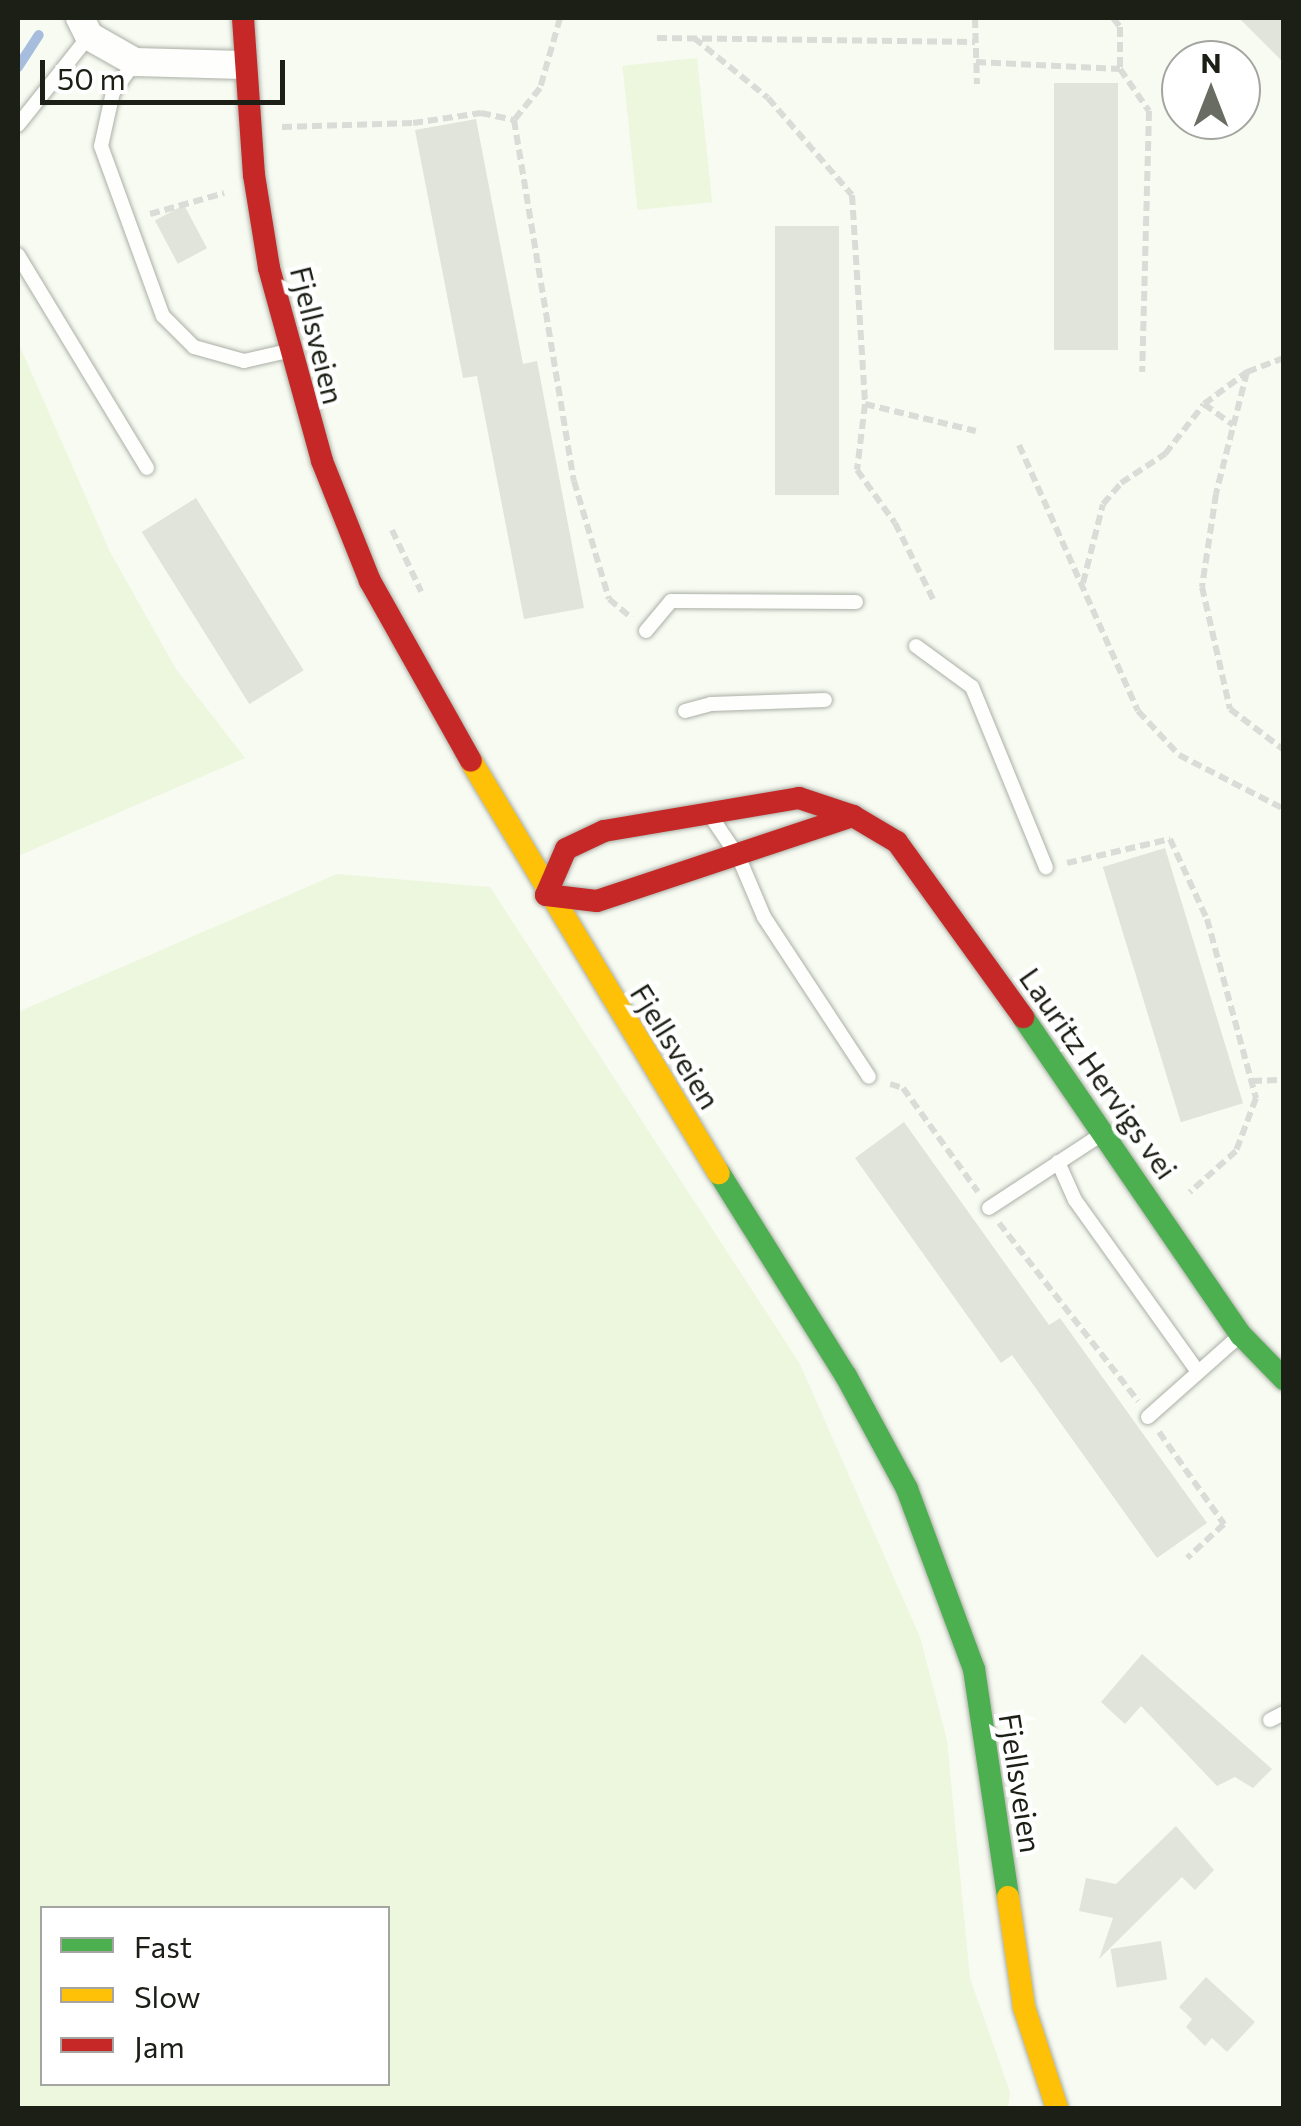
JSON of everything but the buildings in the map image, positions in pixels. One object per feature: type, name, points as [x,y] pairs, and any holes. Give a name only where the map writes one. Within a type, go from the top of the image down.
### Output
[{"type":"main road","name":"Fjellsveien","points":[[243,18],[243,65],[254,175],[289,351],[322,461],[370,582],[546,895],[846,1376],[907,1489],[974,1669],[1024,2007],[1057,2108]]},
{"type":"main road","name":"Lauritz Hervigs vei","points":[[546,895],[566,849],[604,831],[706,810],[799,798],[853,816],[897,842],[1105,1131],[1241,1334],[1284,1379]]},
{"type":"main road","points":[[546,895],[597,901],[738,858],[853,816]]},
{"type":"street","points":[[84,27],[135,62],[243,65]]},
{"type":"lane","points":[[18,125],[84,27]]},
{"type":"lane","points":[[135,62],[112,92],[102,146],[163,316],[194,347],[244,362],[289,351]]},
{"type":"lane","points":[[18,255],[146,468]]},
{"type":"lane","points":[[646,631],[671,601],[856,602]]},
{"type":"lane","points":[[916,646],[972,687],[1046,867]]},
{"type":"lane","points":[[685,711],[711,704],[825,700]]},
{"type":"lane","points":[[706,810],[738,858],[764,916],[869,1077]]},
{"type":"lane","points":[[989,1208],[1105,1131]]},
{"type":"lane","points":[[1058,1162],[1075,1200],[1198,1372]]},
{"type":"lane","points":[[1148,1417],[1241,1334]]},
{"type":"path","points":[[560,18],[540,88],[514,120],[574,481],[609,599],[646,631]]},
{"type":"path","points":[[976,18],[977,84]]},
{"type":"path","points":[[1113,18],[1120,27],[1120,68],[1149,111],[1142,372]]},
{"type":"path","points":[[656,38],[976,42]]},
{"type":"path","points":[[694,38],[768,98],[852,195],[866,404],[858,470],[934,601]]},
{"type":"path","points":[[976,62],[1120,68]]},
{"type":"path","points":[[276,127],[396,124],[481,113],[514,120]]},
{"type":"path","points":[[128,223],[184,200],[225,193]]},
{"type":"path","points":[[1083,582],[1103,504],[1165,454],[1204,404],[1247,372],[1284,358]]},
{"type":"path","points":[[1247,372],[1202,587],[1230,709],[1284,750]]},
{"type":"path","points":[[866,404],[976,430]]},
{"type":"path","points":[[1204,404],[1234,424]]},
{"type":"path","points":[[1019,446],[1138,711],[1179,755],[1284,809]]},
{"type":"path","points":[[386,517],[428,608]]},
{"type":"path","points":[[1046,867],[1170,839],[1206,919],[1256,1098],[1236,1151],[1164,1216]]},
{"type":"path","points":[[869,1077],[904,1088],[1224,1524],[1187,1558]]},
{"type":"path","points":[[1252,1081],[1284,1080]]},
{"type":"green space","points":[[697,58],[712,202],[638,210],[622,66]]},
{"type":"green space","points":[[18,342],[110,552],[176,669],[245,758],[18,856]]},
{"type":"green space","points":[[337,874],[490,887],[800,1364],[920,1637],[947,1740],[970,1978],[1010,2092],[1008,2108],[18,2108],[18,1012]]},
{"type":"waterway","points":[[18,67],[39,35]]},
{"type":"traffic: fast","points":[[1023,1017],[1241,1335],[1284,1379]]},
{"type":"traffic: fast","points":[[719,1173],[846,1376],[907,1489],[974,1669],[1008,1897]]},
{"type":"traffic: slow","points":[[471,761],[719,1173]]},
{"type":"traffic: slow","points":[[1008,1897],[1024,2007],[1057,2108]]},
{"type":"traffic: jam","points":[[243,18],[254,175],[269,268],[322,461],[370,581],[471,761]]},
{"type":"traffic: jam","points":[[546,895],[566,849],[604,831],[799,798],[853,816],[897,842],[1023,1017]]},
{"type":"traffic: jam","points":[[546,895],[597,901],[853,816]]}]
